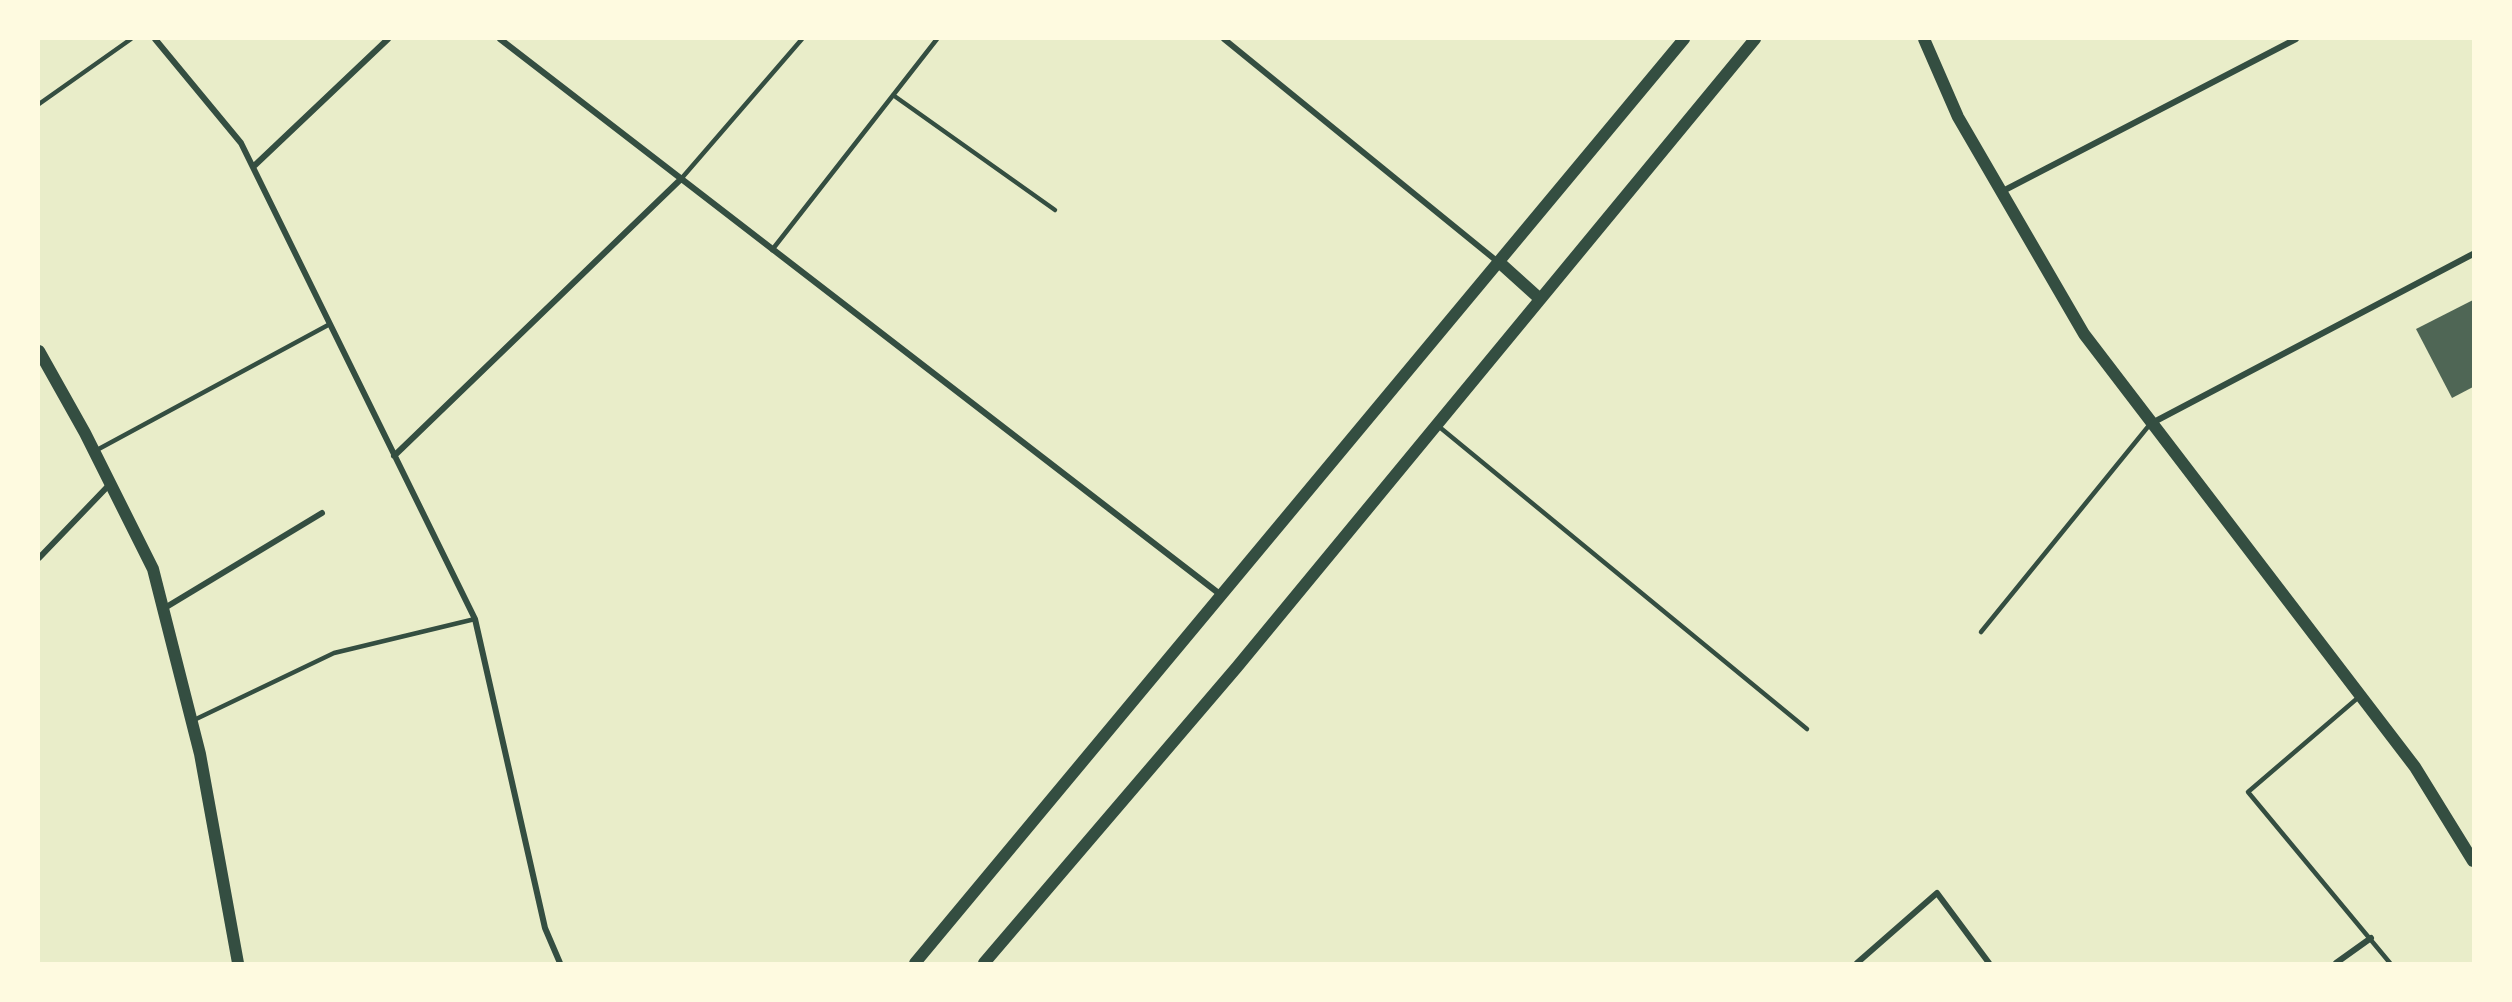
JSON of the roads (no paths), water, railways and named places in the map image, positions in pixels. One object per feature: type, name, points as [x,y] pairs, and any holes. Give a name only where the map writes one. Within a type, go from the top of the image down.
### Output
[{"type":"main road","points":[[915,963],[1684,39]]},
{"type":"main road","points":[[984,963],[1237,667],[1755,39]]},
{"type":"main road","points":[[1924,39],[1958,117],[2084,334],[2415,767],[2473,861]]},
{"type":"main road","points":[[1498,262],[1540,299]]},
{"type":"main road","points":[[39,351],[111,484],[153,569],[192,721],[238,963]]},
{"type":"street","points":[[155,39],[242,143],[475,619],[545,928],[560,963]]},
{"type":"street","points":[[253,167],[388,39]]},
{"type":"street","points":[[500,39],[1221,596]]},
{"type":"street","points":[[1224,39],[1498,262]]},
{"type":"street","points":[[2001,192],[2296,39]]},
{"type":"street","points":[[394,456],[681,179]]},
{"type":"street","points":[[2151,423],[2473,254]]},
{"type":"street","points":[[39,558],[111,484]]},
{"type":"street","points":[[163,609],[321,513]]},
{"type":"street","points":[[1857,963],[1936,893],[1989,963]]},
{"type":"street","points":[[2336,963],[2371,938]]},
{"type":"lane","points":[[39,104],[131,39]]},
{"type":"lane","points":[[681,179],[802,39]]},
{"type":"lane","points":[[772,250],[937,39]]},
{"type":"lane","points":[[893,95],[1055,210]]},
{"type":"lane","points":[[94,452],[330,324]]},
{"type":"lane","points":[[1981,632],[2151,423]]},
{"type":"lane","points":[[1437,425],[1807,729]]},
{"type":"lane","points":[[192,721],[334,653],[475,619]]},
{"type":"lane","points":[[2360,696],[2248,792],[2390,963]]}]
